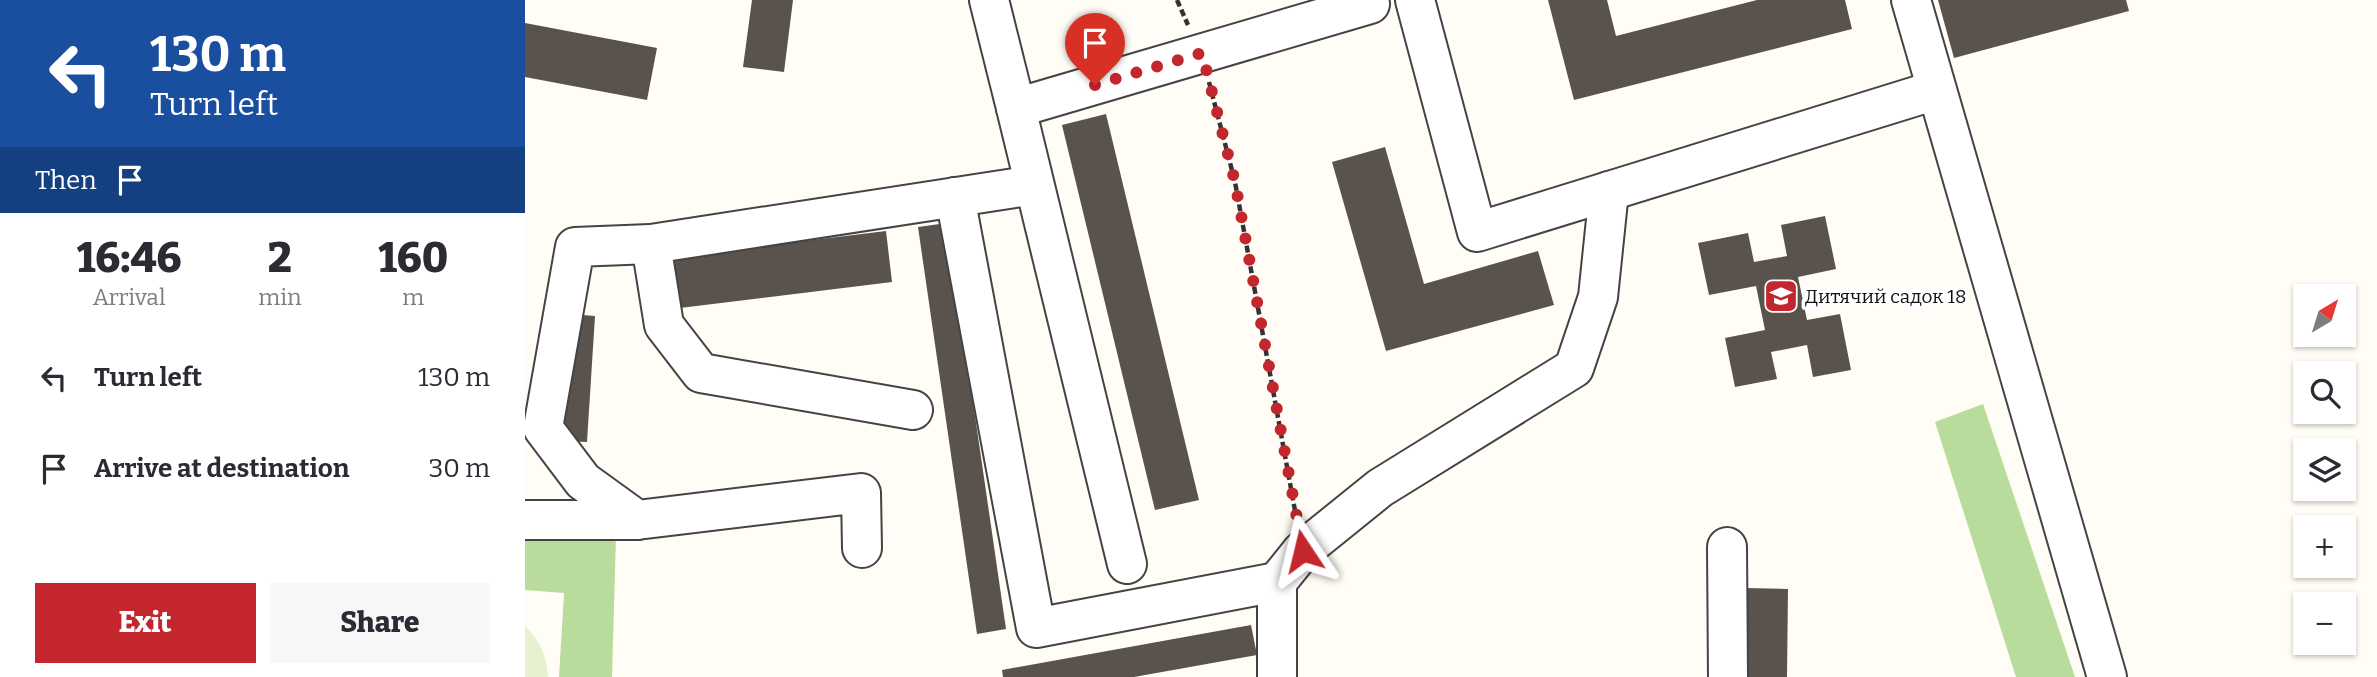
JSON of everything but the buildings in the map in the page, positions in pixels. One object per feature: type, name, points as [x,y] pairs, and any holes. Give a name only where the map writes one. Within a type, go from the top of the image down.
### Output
[{"type":"lane","points":[[989,0],[1126,564]]},
{"type":"lane","points":[[1016,108],[1370,4],[1369,0]]},
{"type":"lane","points":[[1415,0],[1478,232],[1936,90]]},
{"type":"lane","points":[[1911,0],[2107,677]]},
{"type":"lane","points":[[637,520],[583,481],[543,428],[575,247],[651,244],[1034,185]]},
{"type":"lane","points":[[955,197],[1036,628],[1277,582],[1303,551],[1380,488],[1574,368],[1598,297],[1609,191]]},
{"type":"lane","points":[[651,244],[664,325],[701,373],[913,410]]},
{"type":"lane","points":[[525,520],[637,520],[861,493],[862,548]]},
{"type":"lane","points":[[1727,547],[1728,677]]},
{"type":"lane","points":[[1277,582],[1277,677]]},
{"type":"path","points":[[1177,0],[1202,53],[1235,182],[1303,551]]},
{"type":"green space","points":[[1983,404],[2075,677],[2016,677],[1935,422]]},
{"type":"green space","points":[[525,531],[616,535],[612,677],[559,677],[564,593],[525,590]]},
{"type":"green space","points":[[525,626],[542,649],[548,677],[525,677]]},
{"type":"place","name":"Дитячий садок 18","points":[[1781,296]]},
{"type":"route","points":[[1095,85],[1202,53],[1235,182],[1303,551]]}]
